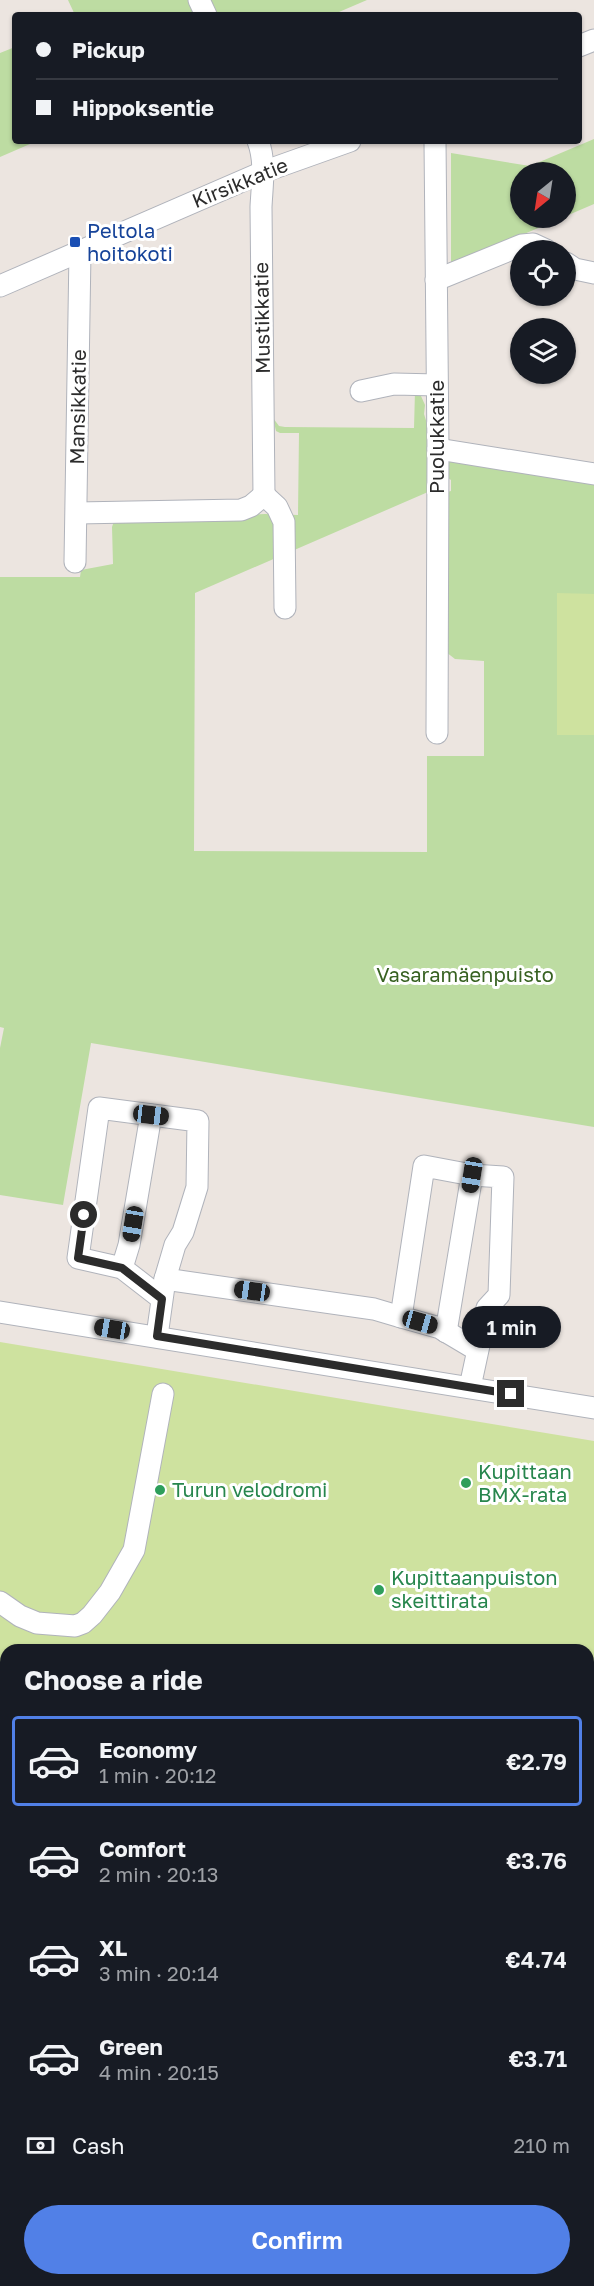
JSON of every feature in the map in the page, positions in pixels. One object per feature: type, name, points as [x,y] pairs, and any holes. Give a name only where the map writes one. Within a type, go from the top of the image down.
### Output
[{"type":"street","name":"Mustikkatie","points":[[259,144],[262,151],[263,172],[261,207],[264,495]]},
{"type":"street","name":"Kirsikkatie","points":[[0,286],[263,172],[342,144]]},
{"type":"street","name":"Puolukkatie","points":[[435,144],[438,449],[436,733]]},
{"type":"street","points":[[436,280],[510,250]]},
{"type":"street","name":"Mansikkatie","points":[[75,562],[80,252]]},
{"type":"street","points":[[576,269],[594,273]]},
{"type":"street","points":[[361,391],[394,384],[437,385]]},
{"type":"street","points":[[438,449],[594,474]]},
{"type":"street","points":[[77,513],[241,510],[251,506],[264,495],[277,507],[284,522],[285,608]]},
{"type":"street","points":[[157,1336],[164,1289],[175,1245],[183,1232],[197,1188],[198,1121],[99,1108],[78,1258],[122,1268],[164,1289],[374,1309],[440,1328],[477,1350]]},
{"type":"street","points":[[122,1268],[129,1245],[151,1115]]},
{"type":"street","points":[[401,1317],[424,1166],[472,1175],[502,1177],[499,1295],[487,1308],[470,1387]]},
{"type":"street","points":[[446,1332],[472,1175]]},
{"type":"street","points":[[0,1312],[594,1408]]},
{"type":"street","points":[[0,1602],[20,1616],[38,1623],[75,1626],[83,1623],[110,1592],[134,1550],[163,1394]]},
{"type":"green space","points":[[68,0],[190,0],[196,12],[74,12]]},
{"type":"green space","points":[[206,0],[367,0],[339,12],[212,12]]},
{"type":"green space","points":[[12,48],[12,144],[30,144],[0,157],[0,53]]},
{"type":"green space","points":[[594,139],[594,204],[576,212],[576,162],[539,162]]},
{"type":"green space","points":[[451,153],[510,163],[510,228],[538,228],[451,265]]},
{"type":"green space","name":"Vasaramäenpuisto","points":[[415,391],[421,396],[425,405],[424,414],[429,430],[428,492],[195,593],[194,851],[427,852],[427,756],[484,756],[484,661],[455,659],[446,652],[447,492],[451,491],[447,460],[594,484],[594,1127],[91,1043],[63,1205],[0,1195],[0,1048],[4,1028],[0,1027],[0,577],[80,577],[81,570],[113,564],[112,527],[114,521],[265,514],[298,515],[299,433],[276,431],[273,418],[279,426],[285,427],[414,428]]},
{"type":"green space","points":[[557,593],[594,594],[594,735],[557,735]]},
{"type":"green space","points":[[0,1342],[594,1441],[594,1644],[0,1644]]},
{"type":"place","name":"Peltola hoitokoti","points":[[75,242]]},
{"type":"place","name":"Kupittaan BMX-rata","points":[[466,1483]]},
{"type":"place","name":"Turun velodromi","points":[[160,1490]]},
{"type":"place","name":"Kupittaanpuiston skeittirata","points":[[379,1590]]},
{"type":"route","points":[[84,1215],[78,1258],[122,1268],[162,1299],[157,1336],[511,1394]]}]
